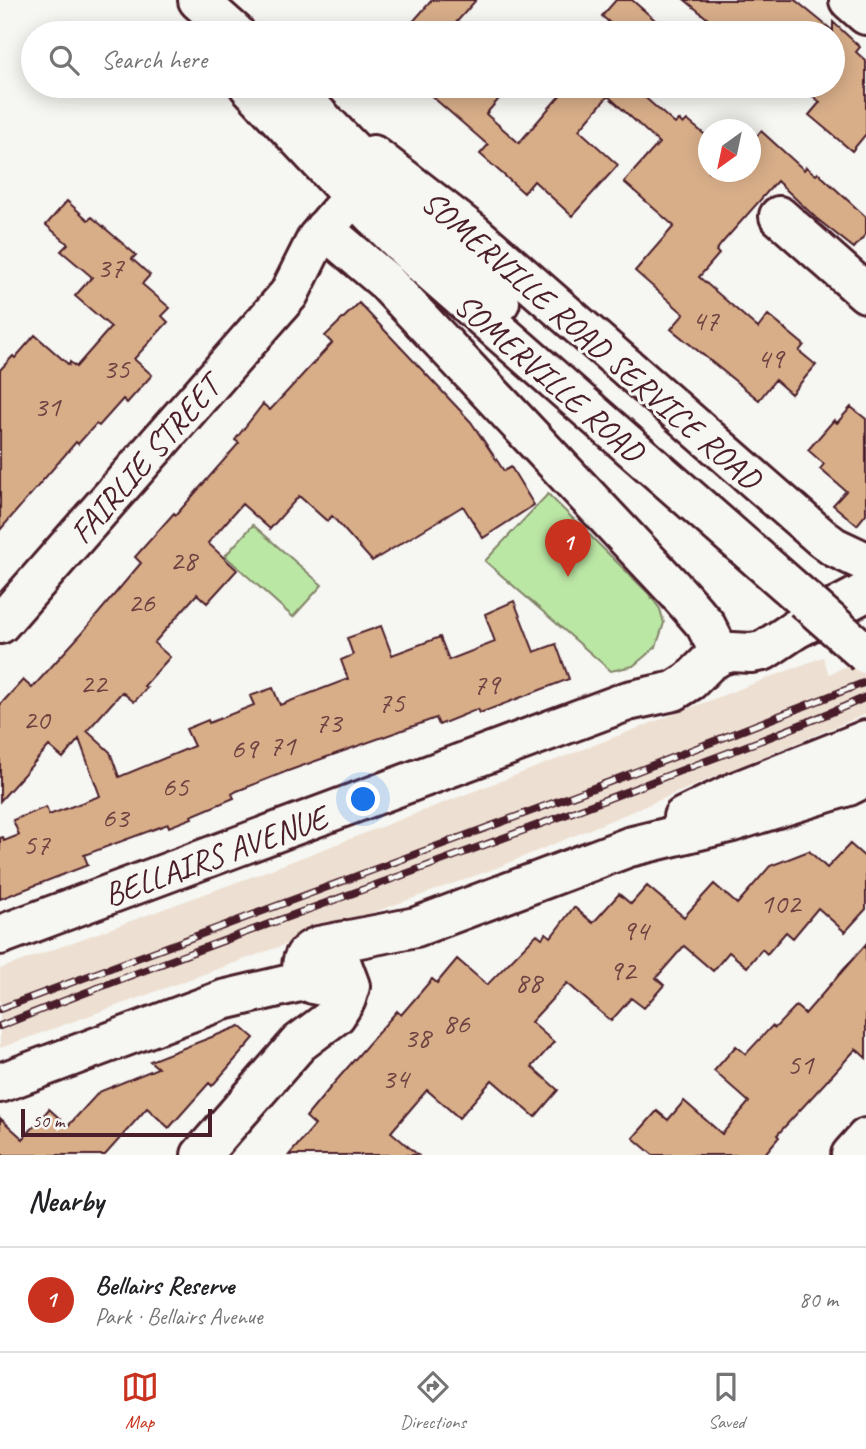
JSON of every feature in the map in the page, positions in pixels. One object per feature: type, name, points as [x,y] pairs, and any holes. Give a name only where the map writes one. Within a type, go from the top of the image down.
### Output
[{"type":"street","points":[[171,0],[190,21]]},
{"type":"street","points":[[198,0],[222,21]]},
{"type":"street","points":[[849,0],[866,15]]},
{"type":"street","name":"SOMERVILLE ROAD","points":[[260,98],[386,230],[807,605],[866,654]]},
{"type":"street","name":"SOMERVILLE ROAD","points":[[302,98],[465,267],[545,343],[807,605],[866,624]]},
{"type":"street","name":"SOMERVILLE ROAD SERVICE ROAD","points":[[318,113],[446,210],[822,538],[834,547],[866,562]]},
{"type":"street","points":[[354,197],[393,192],[401,187],[408,187],[446,210]]},
{"type":"street","points":[[386,230],[393,192]]},
{"type":"street","name":"FAIRLIE STREET","points":[[0,624],[289,294],[324,229],[354,197]]},
{"type":"street","points":[[779,216],[866,293]]},
{"type":"street","points":[[324,229],[384,281],[591,500],[688,604],[716,647],[732,652],[761,652],[807,605],[866,592]]},
{"type":"street","name":"FAIRLIE STREET","points":[[289,294],[354,254],[386,230]]},
{"type":"street","name":"BELLAIRS AVENUE","points":[[0,935],[628,701],[674,691],[690,681],[709,662],[716,647]]},
{"type":"street","points":[[0,1083],[223,1000],[324,968],[416,927],[629,847],[732,822],[848,786],[864,761]]},
{"type":"street","points":[[201,1155],[299,1043],[324,968]]},
{"type":"street","points":[[851,1155],[866,1138]]},
{"type":"shaded area","points":[[823,657],[829,674],[866,657],[866,714],[499,867],[0,1048],[0,969],[256,875]]},
{"type":"green space","points":[[548,494],[648,593],[660,609],[664,623],[656,647],[633,666],[611,671],[485,561]]},
{"type":"green space","points":[[253,525],[322,585],[293,617],[225,556]]},
{"type":"building","points":[[432,0],[476,0],[458,21],[414,21]]},
{"type":"building","points":[[616,0],[632,0],[656,21],[608,21],[602,16]]},
{"type":"building","points":[[685,0],[795,0],[821,21],[710,21]]},
{"type":"building","points":[[845,33],[860,47],[856,52],[866,61],[866,134],[852,151],[809,115],[820,102],[815,98],[845,98]]},
{"type":"building","points":[[434,98],[500,98],[486,114],[519,143],[558,98],[606,98],[579,130],[618,165],[572,216],[534,181],[524,193],[480,154],[488,145]]},
{"type":"building","points":[[610,98],[646,98],[675,124],[679,120],[683,124],[687,120],[698,129],[698,182],[761,182],[761,131],[804,170],[806,167],[816,175],[818,173],[866,217],[866,234],[854,248],[816,218],[777,181],[722,243],[716,251],[719,254],[699,277],[758,328],[768,315],[804,345],[799,351],[816,365],[791,394],[775,380],[759,400],[671,329],[684,314],[635,271],[674,226],[624,182],[659,143]]},
{"type":"building","points":[[67,201],[88,220],[92,217],[136,255],[132,259],[150,275],[142,284],[170,308],[162,316],[168,322],[134,359],[152,375],[127,403],[123,399],[99,426],[96,424],[78,444],[76,442],[0,530],[0,370],[13,356],[15,358],[35,335],[69,365],[70,362],[76,367],[111,327],[75,296],[92,277],[61,251],[68,244],[46,225]]},
{"type":"building","points":[[359,303],[471,422],[504,471],[511,467],[534,505],[483,538],[463,506],[372,561],[332,516],[327,521],[299,496],[270,529],[242,504],[208,543],[237,570],[207,603],[197,594],[154,643],[170,657],[144,686],[147,688],[134,702],[122,692],[87,731],[110,752],[119,777],[194,746],[186,729],[254,705],[250,696],[273,688],[280,705],[348,679],[341,660],[353,655],[347,638],[381,626],[392,655],[440,637],[449,660],[495,642],[485,614],[514,601],[534,652],[556,644],[569,679],[480,713],[478,709],[439,725],[436,718],[285,772],[237,791],[232,794],[234,798],[191,816],[192,818],[169,827],[168,824],[84,855],[88,865],[0,899],[0,838],[3,837],[4,841],[19,835],[13,820],[46,807],[49,815],[100,796],[79,739],[63,758],[49,746],[0,801],[0,705],[23,680],[32,688],[81,634],[141,563],[135,557],[239,443],[235,440],[263,404],[270,410],[332,343],[325,336]]},
{"type":"building","points":[[851,407],[866,419],[866,514],[857,525],[833,505],[846,491],[820,469],[824,464],[808,450],[834,420],[837,423]]},
{"type":"building","points":[[850,844],[866,858],[866,909],[845,932],[818,908],[793,938],[786,932],[767,954],[762,949],[747,967],[729,952],[713,971],[684,946],[656,978],[664,985],[644,1008],[631,998],[611,1021],[567,983],[531,1022],[554,1042],[532,1067],[558,1090],[535,1117],[492,1080],[459,1118],[427,1090],[391,1132],[418,1155],[289,1155],[315,1125],[306,1117],[335,1082],[397,1011],[401,1015],[432,979],[437,983],[457,959],[487,985],[537,934],[542,938],[546,933],[551,937],[574,907],[593,923],[619,894],[631,904],[647,886],[684,917],[714,884],[737,904],[770,866],[809,851],[827,868]]},
{"type":"building","points":[[866,944],[866,1058],[856,1049],[777,1135],[779,1137],[764,1155],[653,1155],[633,1138],[657,1111],[668,1120],[684,1101],[722,1134],[749,1102],[714,1071],[736,1046],[746,1054],[772,1026],[775,1028],[796,1006],[805,1014]]},
{"type":"building","points":[[240,1026],[254,1038],[212,1086],[209,1083],[169,1128],[147,1108],[105,1155],[0,1155],[0,1118],[23,1139],[49,1109],[68,1126],[99,1092],[158,1068],[150,1061]]},
{"type":"railway","points":[[0,1009],[612,781],[866,682]]},
{"type":"railway","points":[[0,1026],[577,810],[866,697]]},
{"type":"place","name":"Bellairs Reserve","points":[[568,577]]}]
